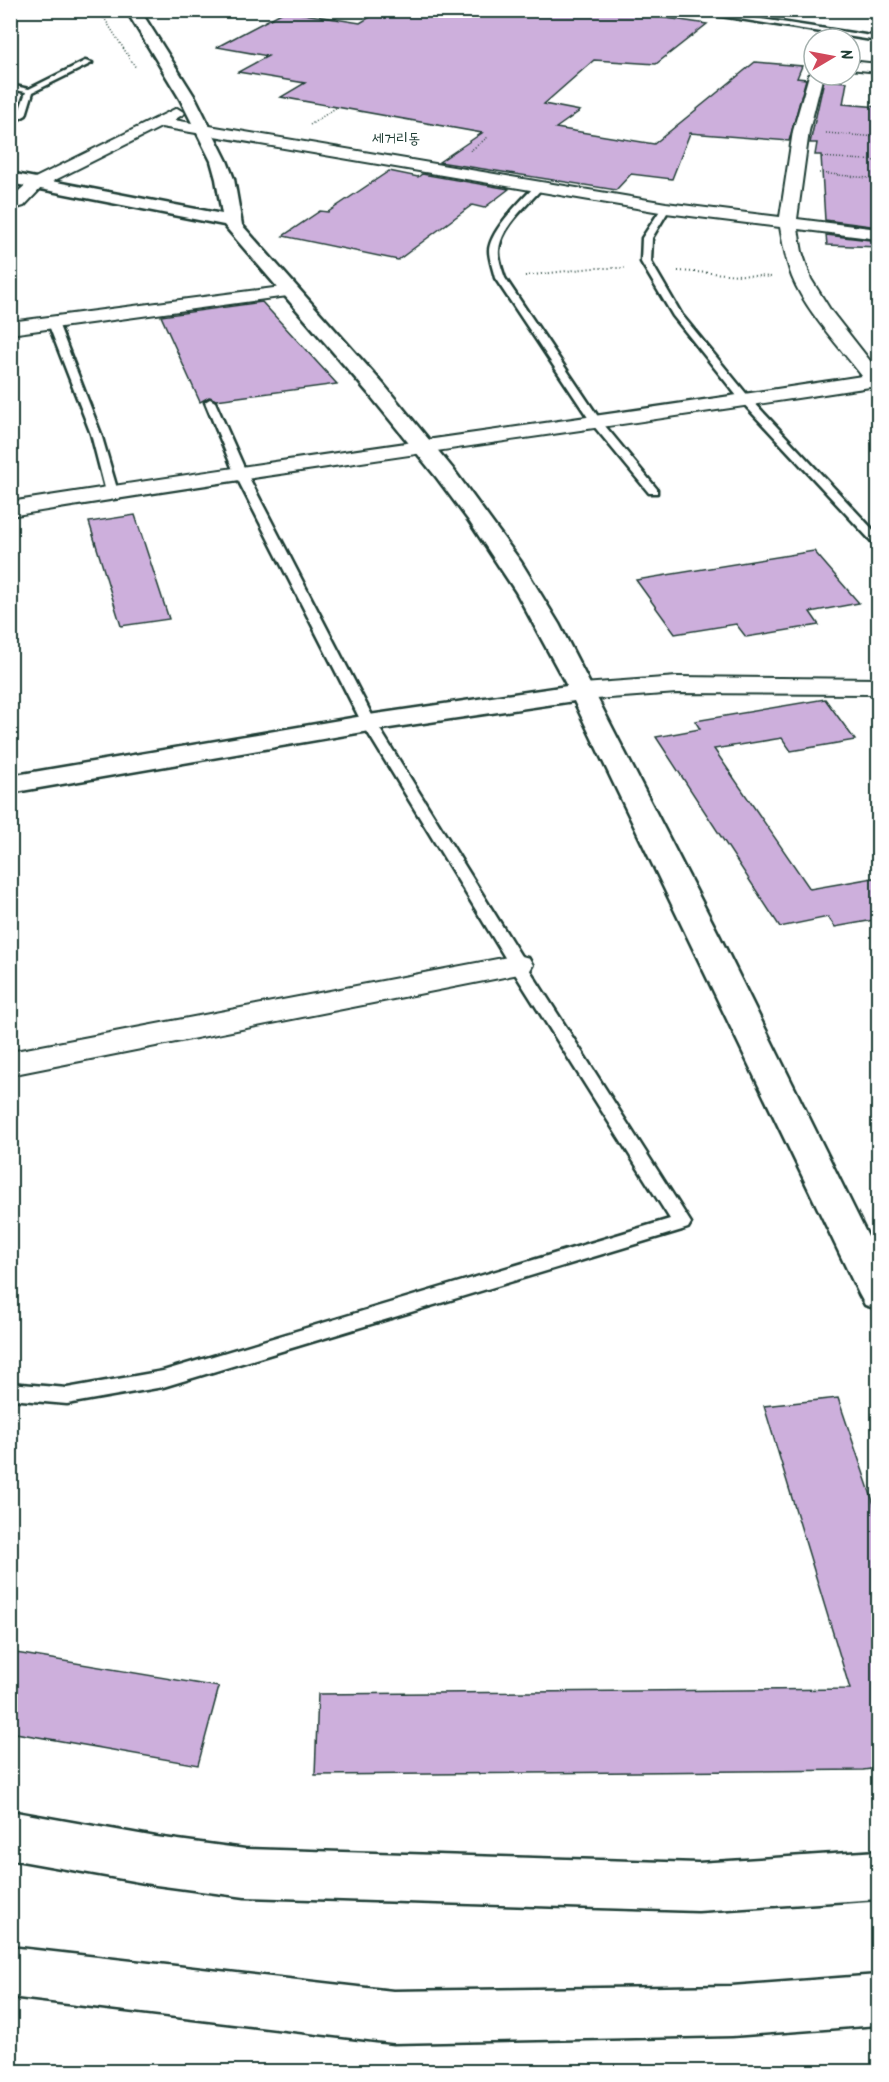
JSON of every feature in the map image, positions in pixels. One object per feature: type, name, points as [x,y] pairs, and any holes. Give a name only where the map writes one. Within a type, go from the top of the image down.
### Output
[{"type":"street","points":[[133,10],[192,105],[219,161],[225,179],[230,221],[425,445],[512,566],[583,692],[879,1294]]},
{"type":"street","points":[[862,66],[879,68]]},
{"type":"street","points":[[10,508],[425,445],[597,423],[745,399],[876,382],[824,313],[802,279],[793,252],[788,223],[801,131],[813,87]]},
{"type":"street","points":[[10,205],[18,202],[37,183],[192,105]]},
{"type":"street","points":[[158,122],[666,208],[879,234]]},
{"type":"street","points":[[10,178],[230,221]]},
{"type":"street","points":[[10,186],[37,183]]},
{"type":"street","points":[[10,328],[289,291]]},
{"type":"street","points":[[10,785],[369,723],[583,692],[678,686],[879,687]]},
{"type":"street","points":[[10,1064],[518,964]]},
{"type":"street","points":[[10,1835],[156,1861],[245,1872],[698,1887],[879,1875]]},
{"type":"street","points":[[10,1972],[393,2017],[732,2011],[879,2000]]},
{"type":"lane","points":[[686,10],[879,39]]},
{"type":"lane","points":[[756,21],[764,16]]},
{"type":"lane","points":[[10,87],[30,91],[88,63]]},
{"type":"lane","points":[[10,122],[22,113],[30,91]]},
{"type":"lane","points":[[539,187],[512,218],[495,243],[495,256],[501,278],[597,423],[653,491]]},
{"type":"lane","points":[[666,208],[647,238],[646,262],[678,316],[745,399],[879,542]]},
{"type":"lane","points":[[53,322],[96,434],[112,492]]},
{"type":"lane","points":[[10,1391],[67,1396],[163,1379],[682,1223],[369,723],[240,472],[210,402]]},
{"type":"path","points":[[99,10],[141,75]]},
{"type":"path","points":[[801,131],[879,136]]},
{"type":"path","points":[[796,163],[879,161]]},
{"type":"path","points":[[796,163],[879,179]]},
{"type":"building","points":[[382,10],[612,10],[707,24],[656,64],[594,60],[544,104],[580,111],[556,128],[654,144],[755,62],[802,66],[797,78],[802,79],[804,87],[789,141],[690,133],[672,179],[631,174],[616,190],[439,162],[482,133],[281,97],[305,83],[238,72],[268,56],[217,47],[285,11],[360,23]]},
{"type":"building","points":[[822,87],[846,87],[843,104],[879,107],[879,227],[825,220],[821,155],[815,155],[817,143],[810,143]]},
{"type":"building","points":[[389,171],[418,177],[422,174],[509,189],[484,208],[472,205],[398,260],[283,236],[320,211],[328,212]]},
{"type":"building","points":[[826,235],[879,241],[879,247],[827,245]]},
{"type":"building","points":[[262,302],[337,384],[216,400],[209,397],[200,402],[161,316]]},
{"type":"building","points":[[135,515],[169,619],[121,626],[89,522]]},
{"type":"building","points":[[814,551],[859,603],[810,612],[819,625],[746,637],[736,624],[675,634],[636,580]]},
{"type":"building","points":[[825,699],[855,740],[791,751],[782,738],[714,749],[810,889],[879,877],[879,919],[835,927],[828,917],[780,927],[656,737],[700,729],[695,721]]},
{"type":"building","points":[[838,1398],[879,1519],[879,1768],[863,1770],[315,1775],[318,1694],[850,1689],[764,1406]]},
{"type":"building","points":[[10,1652],[219,1687],[198,1765],[10,1732]]},
{"type":"district","name":"세거리동","points":[[396,138]]}]
